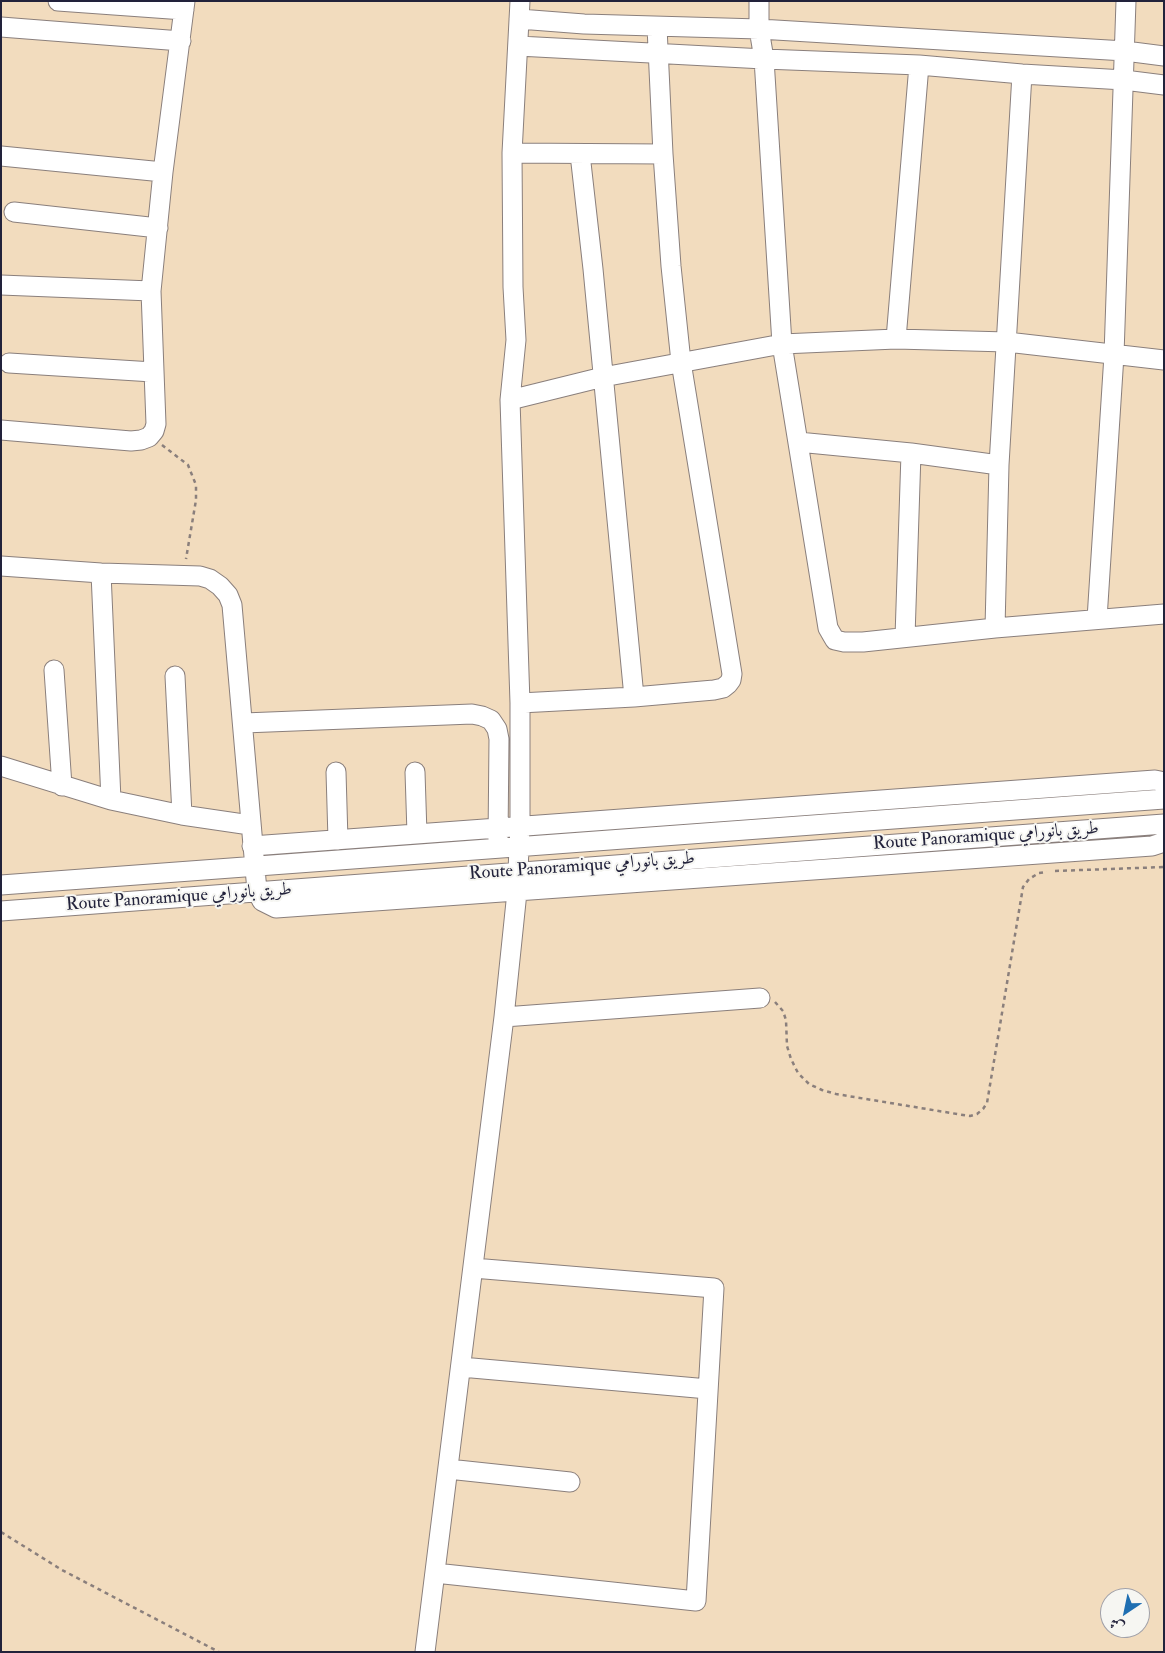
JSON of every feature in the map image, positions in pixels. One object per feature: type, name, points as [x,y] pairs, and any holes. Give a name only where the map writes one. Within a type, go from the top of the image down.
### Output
[{"type":"street","points":[[1,430],[131,441],[149,437],[154,431],[156,424],[151,291],[163,172],[184,6],[58,1]]},
{"type":"street","points":[[759,1],[759,29],[764,60],[782,344],[828,628],[835,640],[862,642],[995,628],[1164,614]]},
{"type":"street","points":[[1097,619],[1114,356],[1126,1]]},
{"type":"street","points":[[425,1652],[504,1017],[517,892],[520,827],[520,703],[510,400],[516,340],[513,287],[512,153],[520,10],[584,24],[759,29],[1125,51],[1164,56]]},
{"type":"street","points":[[1,27],[181,40]]},
{"type":"street","points":[[520,703],[634,698],[714,690],[723,688],[731,680],[732,674],[681,362],[671,266],[657,53],[657,27]]},
{"type":"street","points":[[518,46],[764,60],[919,65],[1124,80],[1164,85]]},
{"type":"street","points":[[896,339],[919,65]]},
{"type":"street","points":[[995,628],[999,465],[1022,74]]},
{"type":"street","points":[[512,153],[663,154]]},
{"type":"street","points":[[580,154],[634,698]]},
{"type":"street","points":[[1,156],[163,172]]},
{"type":"street","points":[[14,212],[158,228]]},
{"type":"street","points":[[1,286],[151,291]]},
{"type":"street","points":[[510,400],[603,377],[782,344],[896,339],[1006,342],[1114,356],[1164,360]]},
{"type":"street","points":[[9,363],[153,372]]},
{"type":"street","points":[[798,442],[911,453],[999,465]]},
{"type":"street","points":[[904,638],[911,453]]},
{"type":"street","points":[[1,566],[101,573],[200,576],[210,579],[228,595],[232,605],[244,723],[250,825],[257,892],[267,904],[282,908],[1152,846],[1164,842]]},
{"type":"street","points":[[101,573],[111,800]]},
{"type":"street","points":[[54,670],[62,786]]},
{"type":"street","points":[[175,676],[182,815]]},
{"type":"street","points":[[244,723],[472,714],[491,720],[497,728],[499,739],[498,893]]},
{"type":"street","points":[[1,766],[111,800],[182,815],[250,825]]},
{"type":"street","points":[[336,772],[338,840]]},
{"type":"street","points":[[415,772],[417,834]]},
{"type":"street","points":[[252,846],[1155,780],[1160,781],[1164,785]]},
{"type":"street","name":"Route Panoramique طريق بانورامي","points":[[1,886],[1164,799]]},
{"type":"street","name":"Route Panoramique طريق بانورامي","points":[[1,912],[1164,824]]},
{"type":"street","points":[[504,1017],[760,998]]},
{"type":"street","points":[[435,1573],[696,1601],[714,1288],[473,1268]]},
{"type":"street","points":[[461,1367],[708,1389]]},
{"type":"street","points":[[448,1469],[570,1482]]},
{"type":"path","points":[[149,437],[188,465],[196,485],[196,500],[183,576]]},
{"type":"path","points":[[760,998],[778,1003],[784,1011],[786,1046],[798,1073],[809,1084],[836,1094],[970,1116],[977,1114],[987,1103],[1023,887],[1030,878],[1039,873],[1049,871],[1164,867]]},
{"type":"path","points":[[1,1532],[62,1570],[219,1652]]}]
